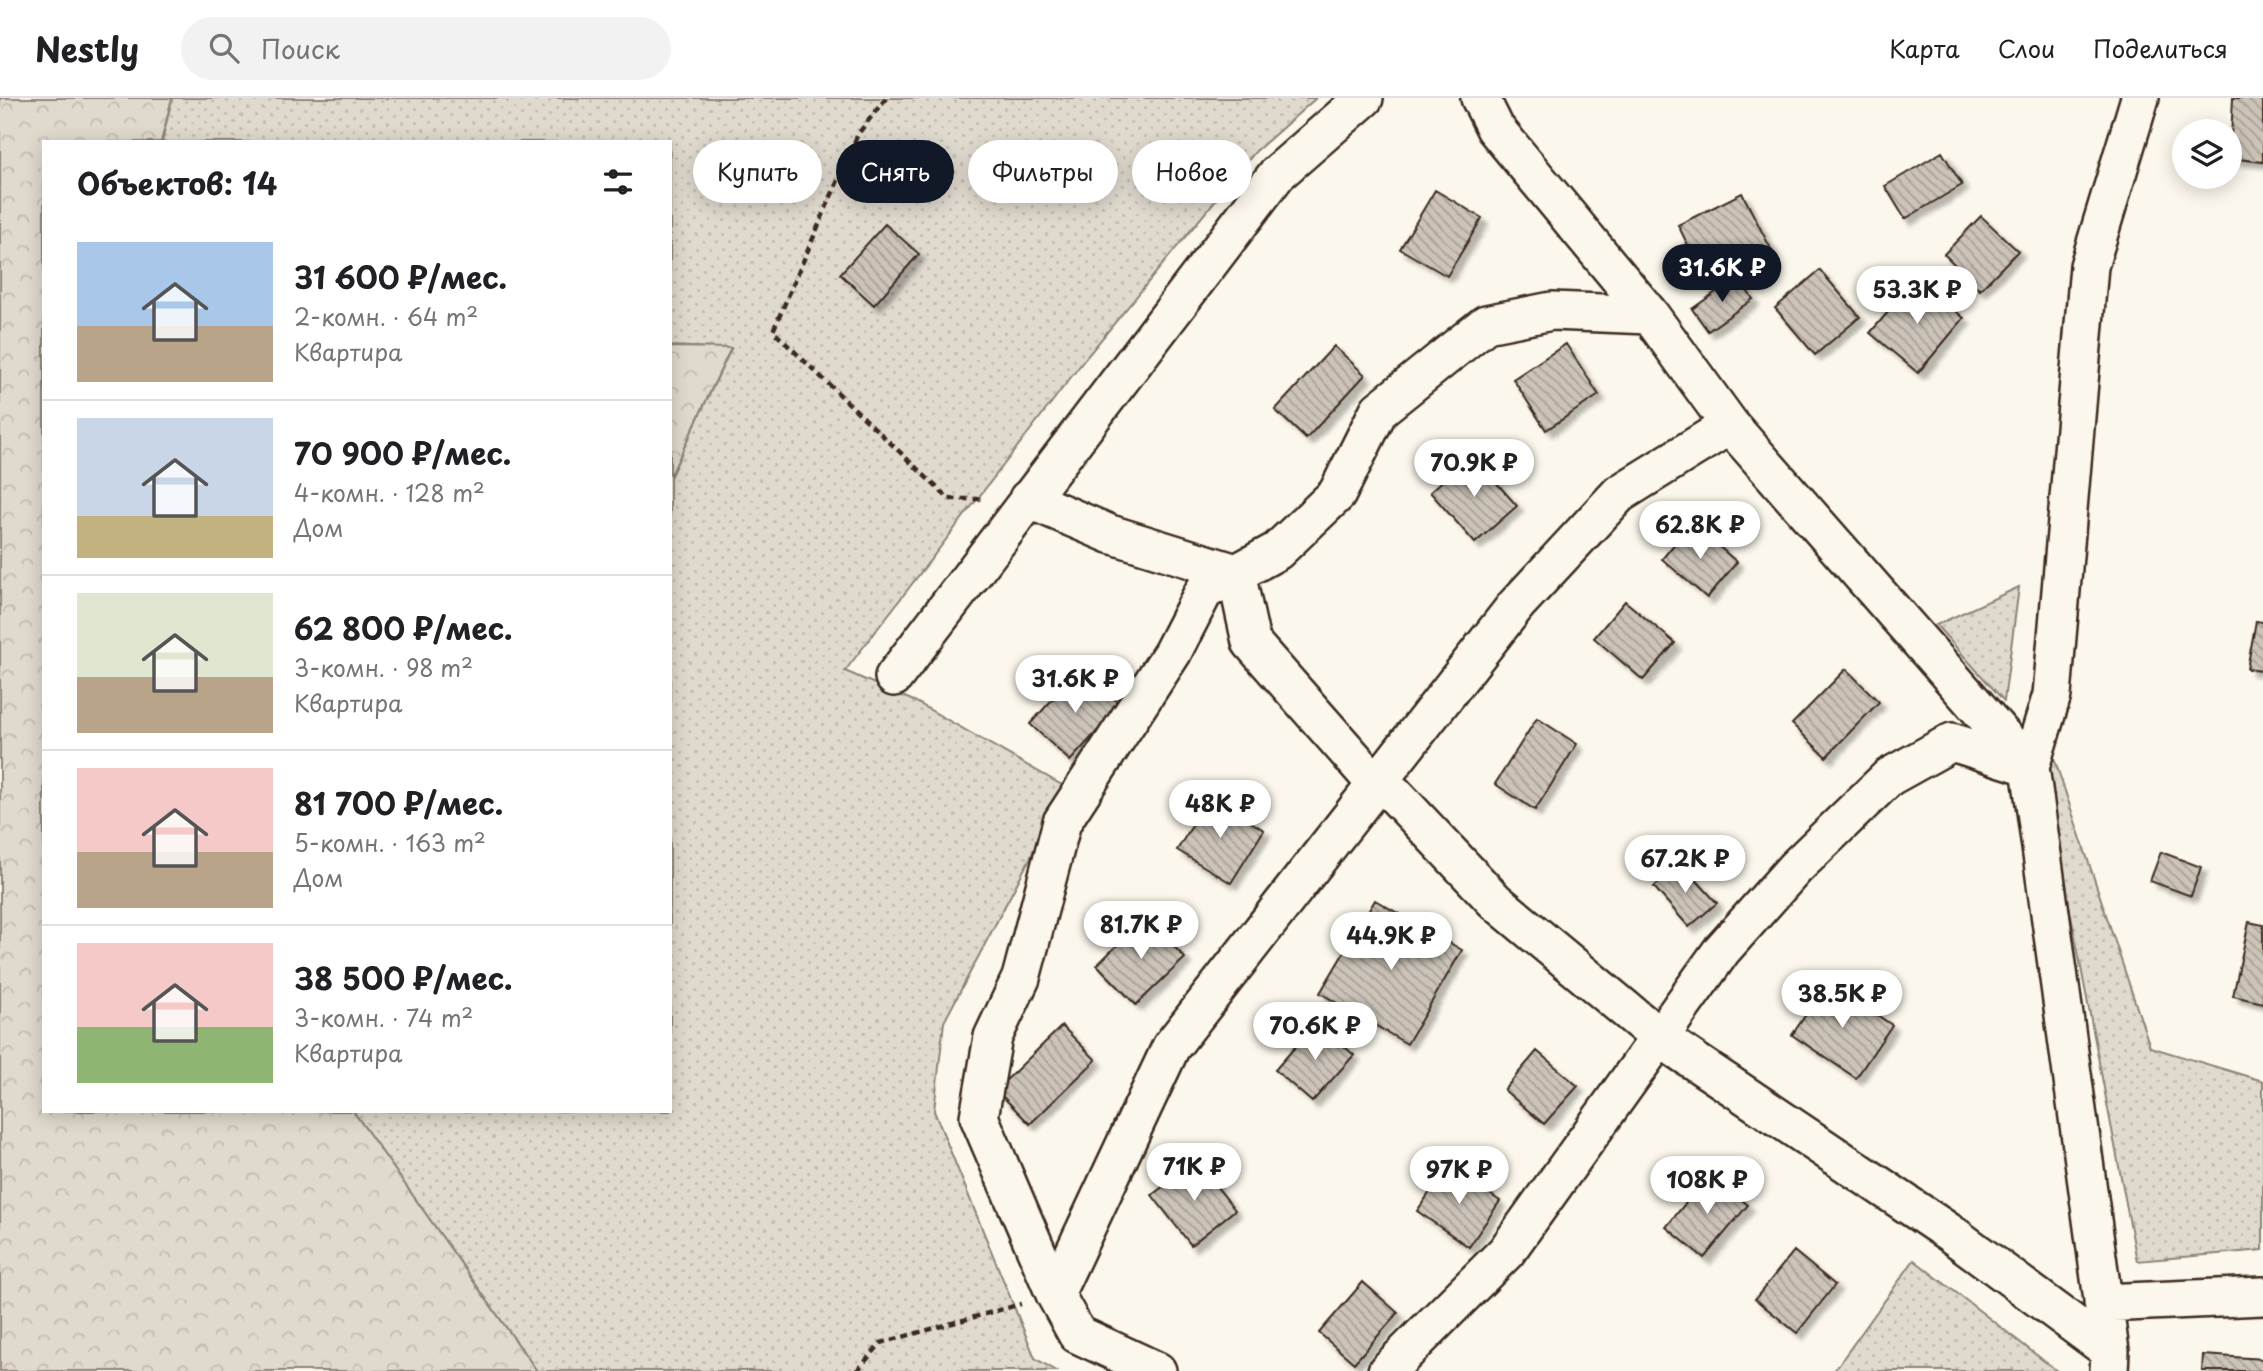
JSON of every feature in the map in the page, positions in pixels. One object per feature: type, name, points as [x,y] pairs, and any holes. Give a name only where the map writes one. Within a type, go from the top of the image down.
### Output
[{"type":"street","points":[[894,677],[1277,174],[1364,98]]},
{"type":"street","points":[[1480,98],[1495,128],[1650,315],[1730,425],[2030,767]]},
{"type":"street","points":[[2110,1361],[2030,767],[2052,695],[2089,266],[2140,98]]},
{"type":"street","points":[[1157,1371],[1077,1335],[1055,1294],[979,1117],[993,1037],[1020,978],[1062,822],[1172,653],[1204,591],[1277,551],[1337,494],[1379,410],[1486,324],[1552,311],[1650,315]]},
{"type":"street","points":[[1055,1294],[1171,1047],[1517,604],[1619,494],[1730,425]]},
{"type":"street","points":[[1028,499],[1110,534],[1236,573]]},
{"type":"street","points":[[1236,573],[1251,642],[1376,784],[1394,794],[1495,901],[1660,1038],[1954,1235],[2110,1361]]},
{"type":"street","points":[[1387,1371],[1506,1252],[1722,950],[1795,869],[1889,777],[1952,742],[2030,767]]},
{"type":"street","points":[[2103,1303],[2263,1296]]},
{"type":"path","points":[[886,98],[858,134],[773,331],[949,499],[1028,499]]},
{"type":"path","points":[[857,1371],[881,1343],[1055,1294]]},
{"type":"green space","points":[[0,98],[172,98],[162,140],[42,140],[42,1113],[354,1113],[537,1371],[0,1371]]},
{"type":"green space","points":[[172,98],[1316,98],[1252,156],[1252,140],[1132,140],[1132,203],[1213,203],[1085,359],[845,671],[916,702],[1067,788],[944,1022],[934,1111],[1035,1358],[1056,1371],[537,1371],[354,1113],[672,1113],[672,473],[731,349],[672,346],[672,140],[162,140]]},
{"type":"green space","points":[[672,347],[731,348],[672,473]]},
{"type":"green space","points":[[2019,587],[2004,701],[1936,625]]},
{"type":"green space","points":[[2051,749],[2150,1047],[2263,1081],[2263,1250],[2137,1261],[2049,800]]},
{"type":"green space","points":[[1914,1260],[2057,1371],[1834,1371]]},
{"type":"building","points":[[2233,98],[2263,98],[2263,162],[2242,159],[2242,119],[2232,119]]},
{"type":"building","points":[[1942,152],[1962,185],[1905,219],[1885,186]]},
{"type":"building","points":[[1435,190],[1482,218],[1447,276],[1400,249]]},
{"type":"building","points":[[1742,193],[1772,251],[1707,284],[1678,225]]},
{"type":"building","points":[[1981,216],[2018,251],[1980,290],[1944,254]]},
{"type":"building","points":[[885,224],[919,254],[874,305],[840,274]]},
{"type":"building","points":[[1820,270],[1860,317],[1815,355],[1775,308]]},
{"type":"building","points":[[1737,277],[1753,299],[1708,331],[1692,309]]},
{"type":"building","points":[[1917,278],[1964,318],[1918,373],[1870,333]]},
{"type":"building","points":[[1566,344],[1599,395],[1546,430],[1513,379]]},
{"type":"building","points":[[1334,346],[1365,375],[1306,439],[1275,410]]},
{"type":"building","points":[[1472,455],[1517,506],[1475,543],[1430,492]]},
{"type":"building","points":[[1692,523],[1737,562],[1707,598],[1662,559]]},
{"type":"building","points":[[1625,601],[1675,643],[1643,680],[1594,638]]},
{"type":"building","points":[[2256,621],[2263,622],[2263,671],[2247,669]]},
{"type":"building","points":[[1080,669],[1121,705],[1070,761],[1030,724]]},
{"type":"building","points":[[1846,669],[1879,702],[1826,757],[1792,724]]},
{"type":"building","points":[[1537,718],[1577,744],[1535,810],[1495,784]]},
{"type":"building","points":[[1210,797],[1264,830],[1231,883],[1177,850]]},
{"type":"building","points":[[2161,852],[2201,867],[2191,896],[2150,881]]},
{"type":"building","points":[[1681,863],[1717,903],[1689,927],[1654,887]]},
{"type":"building","points":[[1375,900],[1462,950],[1407,1044],[1320,993]]},
{"type":"building","points":[[1146,917],[1185,958],[1136,1005],[1097,965]]},
{"type":"building","points":[[2249,922],[2263,925],[2263,1003],[2233,996]]},
{"type":"building","points":[[1828,982],[1892,1025],[1856,1078],[1792,1035]]},
{"type":"building","points":[[1317,1022],[1354,1055],[1312,1102],[1275,1070]]},
{"type":"building","points":[[1062,1026],[1096,1060],[1030,1124],[996,1090]]},
{"type":"building","points":[[1537,1051],[1578,1086],[1544,1124],[1504,1090]]},
{"type":"building","points":[[1197,1161],[1235,1210],[1191,1245],[1152,1195]]},
{"type":"building","points":[[1448,1166],[1500,1201],[1469,1247],[1417,1211]]},
{"type":"building","points":[[1710,1173],[1748,1205],[1704,1258],[1666,1227]]},
{"type":"building","points":[[1794,1251],[1835,1285],[1797,1333],[1755,1299]]},
{"type":"building","points":[[1363,1282],[1398,1313],[1354,1363],[1319,1333]]},
{"type":"building","points":[[2203,1355],[2263,1359],[2263,1371],[2202,1371]]}]
